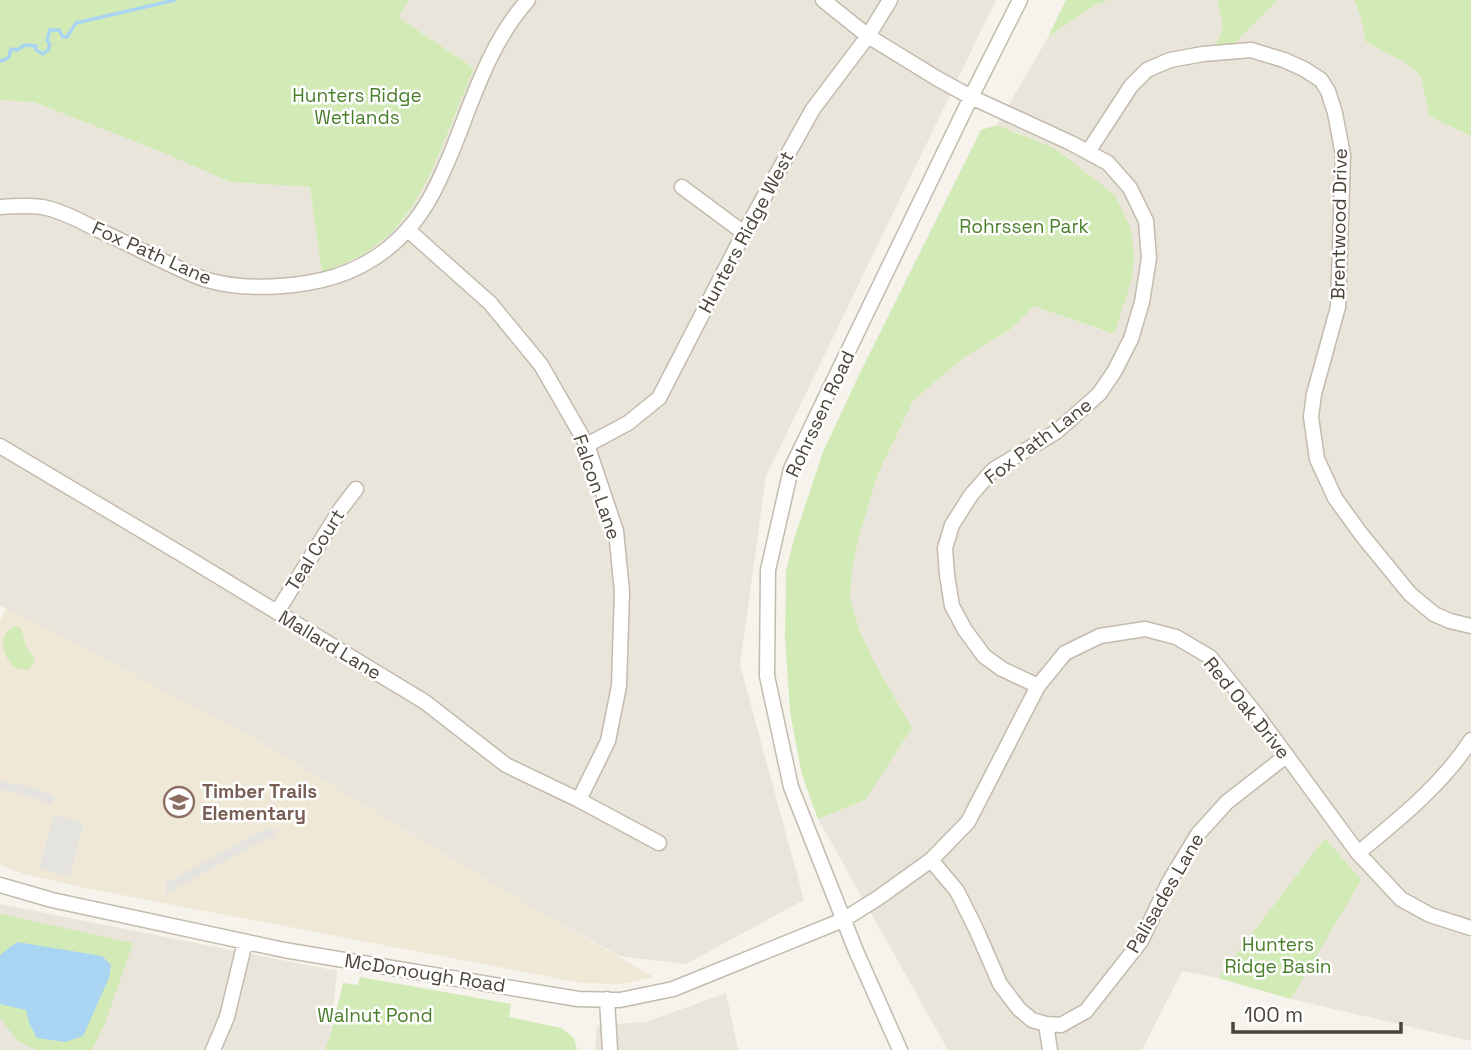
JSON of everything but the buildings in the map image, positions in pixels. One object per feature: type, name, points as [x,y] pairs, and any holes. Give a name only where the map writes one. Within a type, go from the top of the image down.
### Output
[{"type":"street","name":"Fox Path Lane","points":[[0,207],[45,208],[75,219],[207,280],[234,285],[287,286],[327,280],[377,257],[408,230],[425,207],[439,182],[489,60],[507,27],[528,0]]},
{"type":"street","name":"Fox Path Lane","points":[[823,0],[868,37],[905,60],[971,97],[1108,163],[1130,188],[1146,221],[1149,258],[1142,302],[1131,339],[1114,372],[1099,394],[1056,432],[993,471],[978,487],[952,525],[945,548],[952,606],[964,630],[984,656],[1002,669],[1038,686]]},
{"type":"street","name":"Hunters Ridge West","points":[[587,445],[628,423],[659,398],[744,233],[813,108],[868,37],[890,0]]},
{"type":"street","name":"Rohrssen Road","points":[[900,1050],[843,920],[790,786],[767,676],[768,570],[791,469],[1020,0]]},
{"type":"street","name":"Brentwood Drive","points":[[1088,152],[1131,86],[1147,70],[1170,60],[1251,50],[1284,60],[1321,80],[1328,91],[1335,113],[1343,155],[1338,307],[1314,394],[1311,417],[1317,459],[1335,498],[1410,594],[1434,614],[1471,626]]},
{"type":"street","points":[[682,187],[744,233]]},
{"type":"street","name":"Falcon Lane","points":[[408,230],[490,303],[541,365],[587,445],[615,531],[622,592],[619,686],[608,741],[579,800]]},
{"type":"street","name":"Mallard Lane","points":[[0,446],[425,702],[506,765],[659,843]]},
{"type":"street","name":"Teal Court","points":[[277,612],[340,510],[356,489]]},
{"type":"street","name":"Red Oak Drive","points":[[843,920],[931,860],[968,822],[1038,686],[1065,653],[1100,636],[1145,629],[1176,637],[1210,657],[1358,853],[1401,899],[1430,915],[1471,928]]},
{"type":"street","points":[[1358,853],[1420,800],[1461,756],[1471,740]]},
{"type":"street","name":"Palisades Lane","points":[[1046,1024],[1061,1025],[1086,1011],[1141,941],[1169,881],[1198,834],[1227,802],[1286,756]]},
{"type":"street","points":[[931,860],[957,891],[1000,984],[1032,1020],[1046,1024],[1050,1050]]},
{"type":"street","name":"McDonough Road","points":[[0,886],[52,900],[284,950],[565,996],[620,1000],[673,989],[843,920]]},
{"type":"street","points":[[214,1050],[227,1017],[245,942]]},
{"type":"street","points":[[607,999],[610,1050]]},
{"type":"shaded area","points":[[409,0],[996,0],[766,476],[740,665],[804,900],[686,964],[619,956],[541,913],[253,738],[0,605],[0,100],[34,102],[230,182],[310,187],[322,272],[391,234],[412,207],[432,171],[474,68],[398,17]]},
{"type":"shaded area","points":[[1109,0],[1217,0],[1223,26],[1216,44],[1278,0],[1354,0],[1366,42],[1404,62],[1421,76],[1429,116],[1471,136],[1471,1041],[1291,999],[1360,880],[1325,838],[1218,978],[1182,971],[1142,1050],[948,1050],[818,819],[865,800],[912,728],[872,658],[859,629],[850,598],[858,541],[877,476],[913,401],[963,358],[1011,329],[1034,306],[1113,334],[1054,148],[997,125],[1048,37],[1095,5]]},
{"type":"shaded area","name":"Timber Trails Elementary","points":[[7,608],[253,738],[541,913],[654,977],[622,984],[582,983],[90,889],[24,874],[0,865],[0,620]]},
{"type":"shaded area","points":[[0,781],[28,786],[56,797],[51,804],[0,790]]},
{"type":"shaded area","points":[[54,815],[84,823],[69,877],[39,868]]},
{"type":"shaded area","points":[[269,829],[277,830],[273,837],[166,894],[166,883]]},
{"type":"shaded area","points":[[0,904],[337,971],[331,1033],[325,1050],[0,1050]]},
{"type":"shaded area","points":[[726,993],[738,1050],[595,1050],[597,1025],[646,1022]]},
{"type":"green space","name":"Hunters Ridge Wetlands","points":[[0,0],[409,0],[398,17],[474,68],[432,171],[412,207],[391,234],[362,255],[322,273],[310,187],[230,182],[34,102],[0,100]]},
{"type":"green space","points":[[1066,0],[1109,0],[1095,5],[1048,37]]},
{"type":"green space","points":[[1217,0],[1278,0],[1234,44],[1216,45],[1223,26]]},
{"type":"green space","points":[[1354,0],[1471,0],[1471,136],[1429,116],[1421,76],[1404,62],[1366,42]]},
{"type":"green space","name":"Rohrssen Park","points":[[997,125],[1054,148],[1115,195],[1131,229],[1134,256],[1132,279],[1114,334],[1034,306],[1011,329],[963,358],[913,401],[877,476],[858,541],[850,598],[859,629],[872,658],[912,728],[865,800],[818,819],[802,775],[790,712],[785,637],[786,571],[794,539],[823,452],[858,377],[981,130]]},
{"type":"green space","points":[[16,626],[21,628],[26,647],[35,659],[28,670],[13,666],[4,651],[5,636],[8,630]]},
{"type":"green space","name":"Hunters Ridge Basin","points":[[1325,838],[1361,880],[1291,999],[1218,978]]},
{"type":"green space","points":[[0,914],[133,943],[105,1023],[92,1050],[37,1050],[17,1041],[0,1017]]},
{"type":"green space","name":"Walnut Pond","points":[[360,977],[511,1004],[509,1017],[561,1028],[574,1038],[577,1050],[325,1050],[343,983],[358,985]]},
{"type":"water","points":[[17,942],[102,956],[111,965],[109,978],[83,1036],[65,1042],[37,1038],[26,1010],[0,1004],[0,955]]},
{"type":"waterway","points":[[0,60],[9,57],[11,49],[17,50],[25,45],[36,46],[36,50],[43,54],[50,45],[47,40],[50,30],[59,30],[63,37],[67,37],[76,23],[175,0]]},
{"type":"place","name":"Timber Trails Elementary","points":[[179,802]]}]
